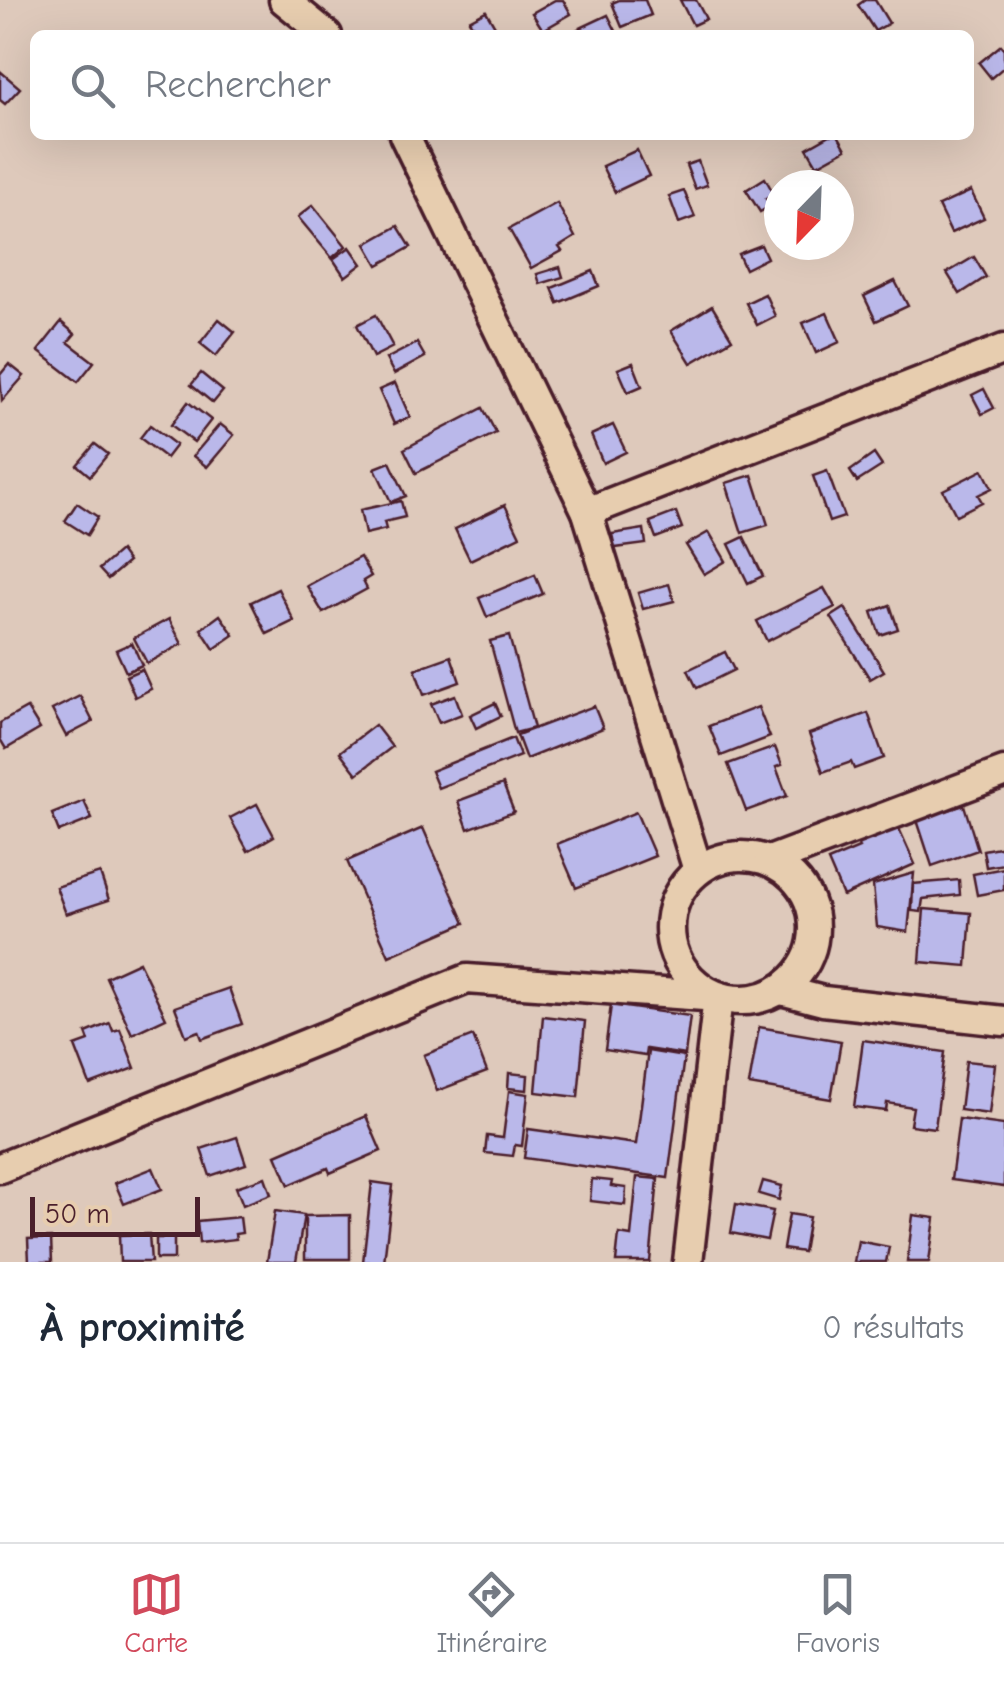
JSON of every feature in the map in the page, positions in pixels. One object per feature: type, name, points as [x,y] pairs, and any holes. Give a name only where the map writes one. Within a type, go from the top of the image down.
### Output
[{"type":"street","points":[[284,0],[321,30]]},
{"type":"street","points":[[406,140],[587,512],[698,870]]},
{"type":"street","points":[[587,512],[1004,349]]},
{"type":"street","points":[[769,861],[1004,772]]},
{"type":"street","points":[[0,1168],[468,979],[750,1000],[781,990],[798,975],[810,956],[814,922],[804,890],[788,872],[769,861],[745,856],[720,858],[698,870],[682,886],[672,906],[672,950],[690,978],[718,997]]},
{"type":"street","points":[[781,990],[823,1001],[1004,1021]]},
{"type":"street","points":[[688,1262],[718,997]]},
{"type":"building","points":[[555,0],[563,0],[571,14],[543,30],[532,13]]},
{"type":"building","points":[[645,0],[651,15],[622,27],[612,3]]},
{"type":"building","points":[[680,0],[696,0],[706,19],[693,25]]},
{"type":"building","points":[[875,0],[889,23],[874,30],[858,5]]},
{"type":"building","points":[[486,11],[496,28],[475,30],[469,20]]},
{"type":"building","points":[[608,15],[616,30],[578,30]]},
{"type":"building","points":[[1001,45],[1004,67],[991,78],[979,63]]},
{"type":"building","points":[[0,71],[20,88],[5,104],[0,100]]},
{"type":"building","points":[[821,140],[841,140],[846,149],[817,165],[807,148]]},
{"type":"building","points":[[637,150],[649,176],[615,192],[602,166]]},
{"type":"building","points":[[698,161],[707,185],[695,189],[686,165]]},
{"type":"building","points":[[764,179],[764,210],[760,212],[746,190]]},
{"type":"building","points":[[684,191],[695,217],[679,223],[669,196]]},
{"type":"building","points":[[971,191],[984,218],[951,233],[938,206]]},
{"type":"building","points":[[557,203],[575,237],[559,247],[562,251],[531,268],[509,229]]},
{"type":"building","points":[[313,205],[346,246],[332,258],[298,217]]},
{"type":"building","points":[[398,226],[411,247],[378,265],[366,244]]},
{"type":"building","points":[[761,245],[764,260],[745,269],[738,254]]},
{"type":"building","points":[[350,247],[362,264],[345,277],[333,259]]},
{"type":"building","points":[[974,257],[986,277],[960,294],[947,273]]},
{"type":"building","points":[[560,267],[563,277],[540,284],[537,274]]},
{"type":"building","points":[[593,271],[599,286],[558,303],[552,288]]},
{"type":"building","points":[[895,281],[908,306],[876,321],[864,296]]},
{"type":"building","points":[[765,294],[775,316],[757,325],[746,303]]},
{"type":"building","points":[[712,306],[732,339],[691,363],[671,331]]},
{"type":"building","points":[[827,313],[840,342],[816,353],[803,323]]},
{"type":"building","points":[[376,315],[393,347],[373,357],[357,325]]},
{"type":"building","points":[[219,319],[235,332],[216,356],[200,343]]},
{"type":"building","points":[[61,322],[75,334],[68,342],[94,362],[78,382],[38,351]]},
{"type":"building","points":[[417,343],[425,357],[394,374],[386,359]]},
{"type":"building","points":[[633,363],[642,386],[628,392],[618,369]]},
{"type":"building","points":[[9,364],[24,376],[2,401],[0,375]]},
{"type":"building","points":[[201,373],[223,391],[213,403],[191,385]]},
{"type":"building","points":[[395,383],[410,417],[394,424],[379,390]]},
{"type":"building","points":[[984,389],[994,408],[982,414],[972,395]]},
{"type":"building","points":[[188,402],[211,420],[194,442],[171,425]]},
{"type":"building","points":[[483,408],[496,433],[416,473],[404,449]]},
{"type":"building","points":[[220,424],[234,435],[207,467],[193,456]]},
{"type":"building","points":[[150,425],[176,445],[166,458],[140,438]]},
{"type":"building","points":[[613,425],[626,452],[603,463],[591,435]]},
{"type":"building","points":[[95,444],[108,454],[90,476],[77,465]]},
{"type":"building","points":[[874,454],[882,466],[857,482],[850,471]]},
{"type":"building","points":[[390,462],[406,496],[391,502],[375,468]]},
{"type":"building","points":[[983,470],[992,488],[978,495],[982,502],[956,515],[943,490]]},
{"type":"building","points":[[827,471],[844,517],[829,522],[813,476]]},
{"type":"building","points":[[752,475],[768,525],[742,533],[726,483]]},
{"type":"building","points":[[401,501],[405,517],[384,522],[386,529],[365,534],[360,510]]},
{"type":"building","points":[[77,503],[98,517],[87,535],[65,521]]},
{"type":"building","points":[[505,505],[520,536],[470,560],[455,529]]},
{"type":"building","points":[[676,512],[682,528],[656,538],[650,522]]},
{"type":"building","points":[[644,529],[646,544],[615,548],[612,534]]},
{"type":"building","points":[[709,532],[726,561],[704,574],[686,545]]},
{"type":"building","points":[[744,537],[763,576],[748,583],[729,544]]},
{"type":"building","points":[[120,551],[128,562],[108,579],[99,569]]},
{"type":"building","points":[[360,557],[371,576],[363,581],[367,589],[323,613],[307,586]]},
{"type":"building","points":[[535,575],[543,594],[487,617],[479,598]]},
{"type":"building","points":[[669,584],[674,601],[643,609],[638,593]]},
{"type":"building","points":[[824,588],[835,607],[767,641],[757,621]]},
{"type":"building","points":[[278,589],[294,621],[267,634],[251,602]]},
{"type":"building","points":[[890,605],[898,629],[880,635],[872,612]]},
{"type":"building","points":[[845,608],[884,671],[870,679],[831,617]]},
{"type":"building","points":[[220,615],[234,635],[214,649],[201,629]]},
{"type":"building","points":[[169,619],[182,644],[147,663],[134,638]]},
{"type":"building","points":[[509,636],[534,728],[515,733],[490,641]]},
{"type":"building","points":[[132,643],[142,665],[126,672],[116,650]]},
{"type":"building","points":[[725,652],[734,670],[697,688],[688,670]]},
{"type":"building","points":[[451,656],[460,682],[424,695],[415,669]]},
{"type":"building","points":[[142,669],[151,689],[135,697],[126,676]]},
{"type":"building","points":[[455,695],[462,714],[439,723],[431,704]]},
{"type":"building","points":[[80,696],[93,722],[66,736],[52,710]]},
{"type":"building","points":[[495,703],[501,716],[476,728],[470,715]]},
{"type":"building","points":[[594,706],[603,728],[526,759],[517,735]]},
{"type":"building","points":[[758,707],[770,737],[721,756],[709,726]]},
{"type":"building","points":[[27,708],[40,729],[6,749],[0,739],[0,723]]},
{"type":"building","points":[[868,713],[884,758],[854,769],[851,762],[823,772],[809,734]]},
{"type":"building","points":[[375,725],[392,747],[357,774],[340,752]]},
{"type":"building","points":[[513,738],[520,756],[438,788],[431,771]]},
{"type":"building","points":[[775,747],[782,765],[776,767],[787,796],[746,811],[728,764]]},
{"type":"building","points":[[503,784],[514,812],[468,829],[458,801]]},
{"type":"building","points":[[84,801],[92,819],[59,832],[52,814]]},
{"type":"building","points":[[257,804],[274,836],[248,851],[230,818]]},
{"type":"building","points":[[964,805],[978,850],[932,866],[917,820]]},
{"type":"building","points":[[636,812],[655,856],[576,888],[557,844]]},
{"type":"building","points":[[897,824],[915,864],[843,896],[828,861],[859,848],[857,842]]},
{"type":"building","points":[[423,828],[465,923],[389,956],[347,861]]},
{"type":"building","points":[[1004,846],[1004,864],[986,867],[983,850]]},
{"type":"building","points":[[1004,868],[1004,890],[977,895],[973,874]]},
{"type":"building","points":[[100,873],[109,900],[66,914],[56,887]]},
{"type":"building","points":[[914,873],[908,932],[877,927],[873,885]]},
{"type":"building","points":[[959,880],[960,895],[923,899],[921,912],[912,911],[913,884]]},
{"type":"building","points":[[924,909],[971,913],[967,966],[920,962]]},
{"type":"building","points":[[139,962],[166,1018],[132,1034],[106,977]]},
{"type":"building","points":[[229,988],[242,1024],[202,1039],[199,1031],[186,1036],[175,1007]]},
{"type":"building","points":[[611,1005],[690,1016],[685,1055],[646,1049],[645,1056],[605,1050]]},
{"type":"building","points":[[543,1016],[585,1021],[578,1097],[536,1092]]},
{"type":"building","points":[[110,1023],[113,1031],[120,1029],[135,1068],[90,1085],[75,1046],[89,1041],[86,1033]]},
{"type":"building","points":[[759,1027],[841,1041],[831,1099],[749,1085]]},
{"type":"building","points":[[473,1036],[487,1072],[437,1091],[424,1055]]},
{"type":"building","points":[[863,1040],[945,1052],[935,1128],[910,1125],[913,1107],[887,1103],[886,1111],[854,1107]]},
{"type":"building","points":[[648,1051],[684,1057],[668,1178],[524,1158],[528,1129],[636,1144]]},
{"type":"building","points":[[966,1061],[995,1064],[989,1114],[960,1110]]},
{"type":"building","points":[[509,1073],[528,1075],[527,1090],[508,1088]]},
{"type":"building","points":[[509,1091],[528,1094],[522,1146],[515,1145],[513,1156],[485,1153],[487,1136],[503,1138]]},
{"type":"building","points":[[366,1116],[381,1151],[289,1185],[276,1155]]},
{"type":"building","points":[[959,1119],[1004,1125],[1004,1187],[951,1180]]},
{"type":"building","points":[[237,1137],[246,1164],[210,1176],[201,1149]]},
{"type":"building","points":[[153,1168],[162,1189],[124,1204],[115,1183]]},
{"type":"building","points":[[265,1177],[271,1194],[243,1205],[236,1187]]},
{"type":"building","points":[[637,1177],[658,1179],[650,1262],[616,1262],[619,1234],[631,1236]]},
{"type":"building","points":[[592,1179],[612,1181],[611,1186],[626,1188],[625,1205],[590,1201]]},
{"type":"building","points":[[763,1181],[782,1186],[779,1200],[759,1194]]},
{"type":"building","points":[[372,1182],[393,1185],[384,1262],[363,1262]]},
{"type":"building","points":[[736,1204],[773,1211],[767,1240],[731,1233]]},
{"type":"building","points":[[275,1211],[304,1215],[296,1262],[267,1262]]},
{"type":"building","points":[[789,1214],[809,1217],[803,1252],[783,1249]]},
{"type":"building","points":[[350,1215],[350,1259],[305,1259],[305,1216]]},
{"type":"building","points":[[913,1215],[935,1218],[929,1262],[907,1262]]},
{"type":"building","points":[[240,1217],[242,1233],[235,1234],[236,1239],[199,1243],[197,1221]]},
{"type":"building","points":[[149,1234],[151,1262],[120,1262],[119,1235]]},
{"type":"building","points":[[51,1238],[52,1262],[29,1262],[28,1239]]},
{"type":"building","points":[[156,1238],[174,1238],[174,1259],[156,1259]]},
{"type":"building","points":[[858,1241],[889,1247],[886,1262],[854,1262]]}]
